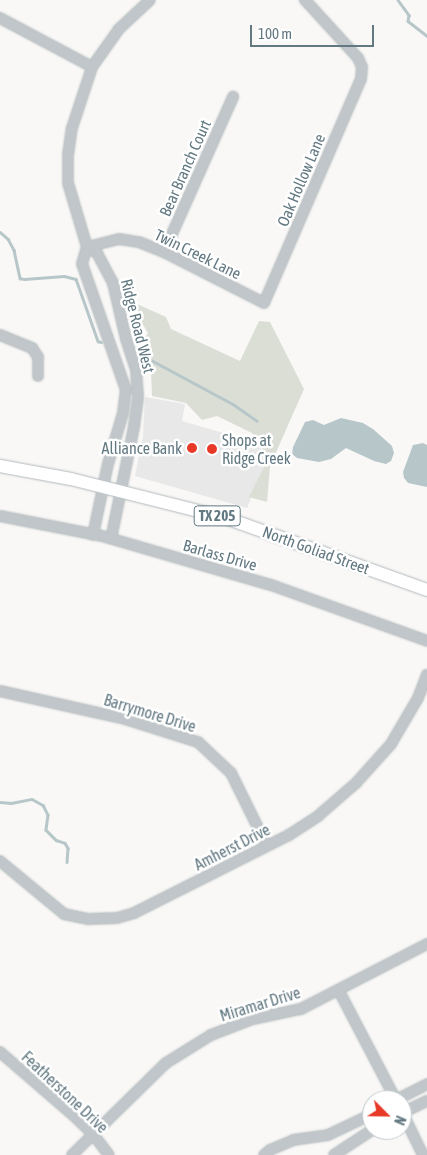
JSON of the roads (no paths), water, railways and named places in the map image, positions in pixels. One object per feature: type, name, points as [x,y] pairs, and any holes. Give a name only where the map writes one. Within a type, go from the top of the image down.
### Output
[{"type":"main road","name":"North Goliad Street","points":[[0,466],[103,487],[241,523],[427,590]]},
{"type":"street","name":"Ridge Road West","points":[[93,535],[103,487],[123,413],[126,390],[122,373],[82,264],[87,247],[68,183],[68,162],[72,128],[92,67],[119,29],[150,0]]},
{"type":"street","name":"Oak Hollow Lane","points":[[264,304],[361,79],[362,68],[358,58],[305,0]]},
{"type":"street","points":[[0,18],[92,67]]},
{"type":"street","name":"Bear Branch Court","points":[[164,252],[233,97]]},
{"type":"street","name":"Twin Creek Lane","points":[[87,247],[119,239],[139,242],[164,252],[264,304]]},
{"type":"street","name":"Ridge Road West","points":[[87,247],[97,253],[113,283],[124,330],[136,369],[138,398],[136,414],[110,539]]},
{"type":"street","points":[[0,335],[32,348],[38,357],[38,376]]},
{"type":"street","points":[[123,413],[136,414]]},
{"type":"street","name":"Barlass Drive","points":[[0,516],[110,539],[271,585],[427,641]]},
{"type":"street","name":"Amherst Drive","points":[[0,861],[64,914],[88,919],[117,918],[134,913],[267,846],[318,816],[356,783],[391,744],[418,698],[427,675]]},
{"type":"street","name":"Barrymore Drive","points":[[0,691],[125,719],[198,742],[231,773],[267,846]]},
{"type":"street","name":"Miramar Drive","points":[[72,1155],[166,1063],[211,1036],[254,1019],[301,1009],[427,944]]},
{"type":"street","points":[[339,991],[391,1090]]},
{"type":"street","name":"Featherstone Drive","points":[[0,1052],[93,1134],[109,1155]]},
{"type":"street","points":[[412,1092],[427,1084]]},
{"type":"street","points":[[412,1108],[427,1100]]},
{"type":"street","points":[[264,1155],[270,1150],[293,1140],[328,1135],[362,1119]]},
{"type":"street","points":[[412,1133],[423,1155]]},
{"type":"street","points":[[334,1155],[362,1137]]},
{"type":"waterway","points":[[398,0],[409,15],[408,21],[427,36]]},
{"type":"waterway","points":[[0,232],[8,239],[14,250],[20,278],[64,276],[76,279],[98,341],[101,342]]},
{"type":"waterway","points":[[140,354],[233,404],[257,421]]},
{"type":"waterway","points":[[0,802],[11,803],[32,799],[43,805],[48,815],[46,830],[56,840],[65,843],[68,848],[67,862]]},
{"type":"place","name":"Alliance Bank","points":[[192,448]]},
{"type":"place","name":"Shops at Ridge Creek","points":[[212,449]]}]
